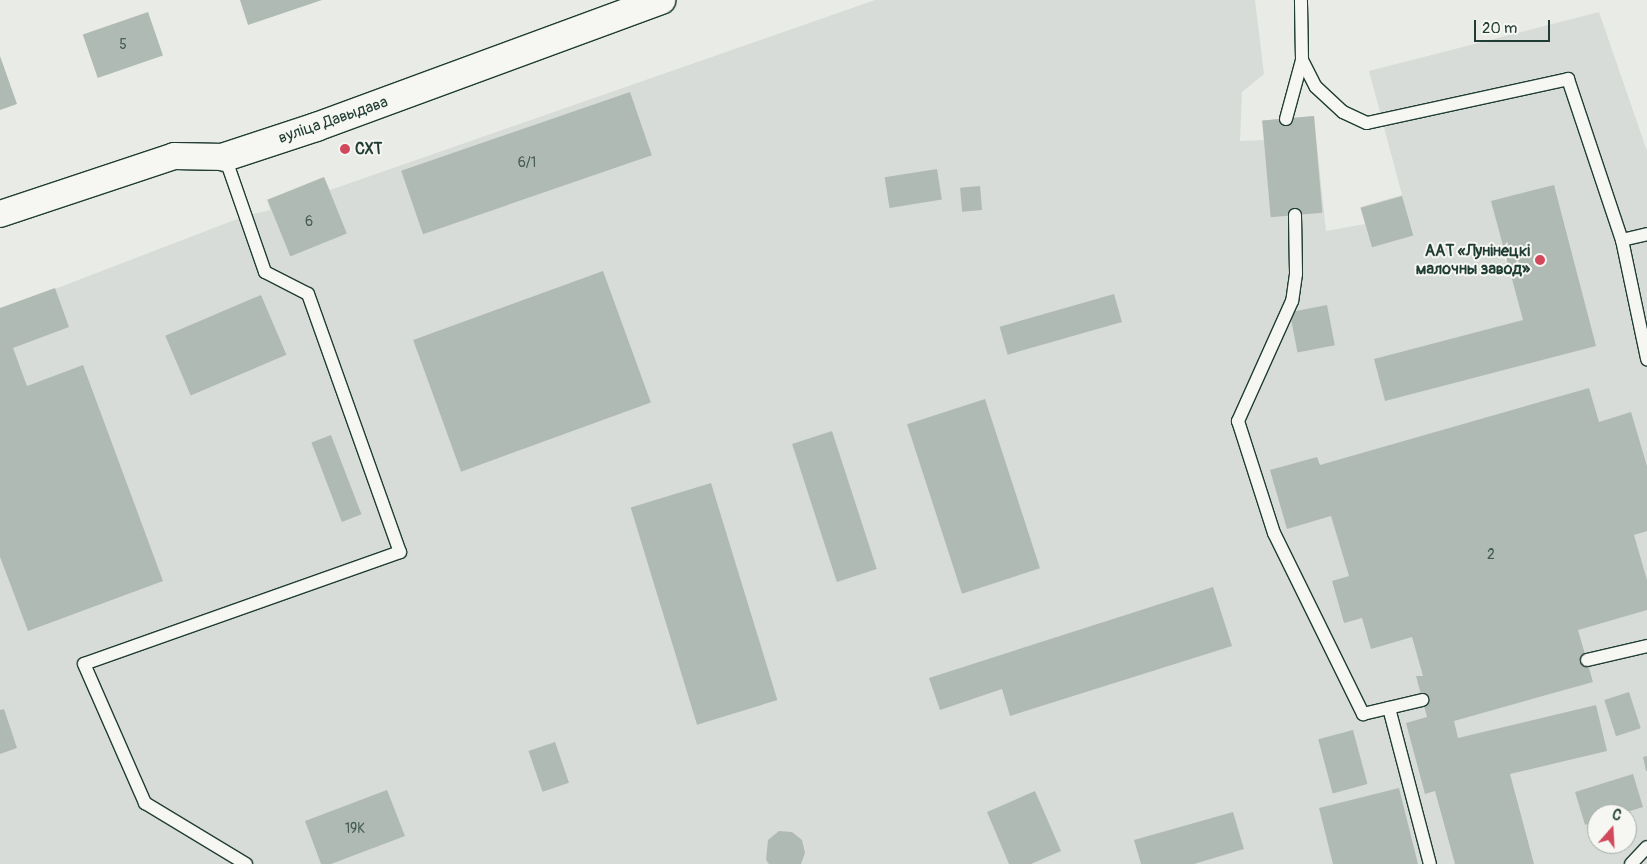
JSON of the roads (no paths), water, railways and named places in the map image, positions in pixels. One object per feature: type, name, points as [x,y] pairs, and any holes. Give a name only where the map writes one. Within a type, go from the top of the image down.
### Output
[{"type":"street","name":"вуліца Давыдава","points":[[0,214],[174,156],[225,157],[325,124],[661,0]]},
{"type":"lane","points":[[1286,119],[1302,60],[1301,0]]},
{"type":"lane","points":[[1302,60],[1316,87],[1343,112],[1367,122],[1568,79],[1622,240],[1647,358]]},
{"type":"lane","points":[[225,157],[265,272],[308,294],[400,552],[84,664],[145,803],[246,864]]},
{"type":"lane","points":[[1295,215],[1296,274],[1292,301],[1238,421],[1274,533],[1363,714],[1422,700]]},
{"type":"lane","points":[[1622,240],[1647,234]]},
{"type":"lane","points":[[1587,660],[1647,646]]},
{"type":"lane","points":[[1389,708],[1430,864]]},
{"type":"lane","points":[[1631,864],[1647,847]]},
{"type":"place","name":"СХТ","points":[[345,149]]},
{"type":"place","name":"ААТ «Лунінецкі малочны завод»","points":[[1540,260]]}]
